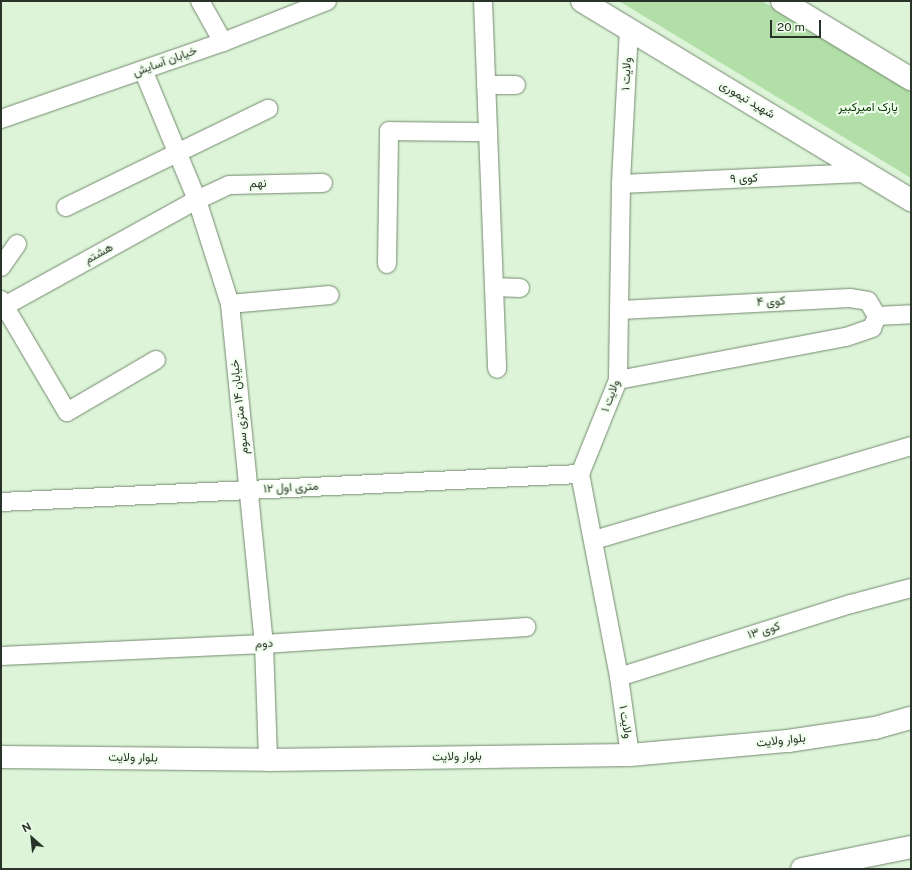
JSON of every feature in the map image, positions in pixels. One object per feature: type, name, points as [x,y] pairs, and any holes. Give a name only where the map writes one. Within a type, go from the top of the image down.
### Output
[{"type":"main road","name":"شهید تیموری","points":[[582,1],[911,200]]},
{"type":"main road","points":[[782,1],[911,79]]},
{"type":"main road","name":"بلوار ولایت","points":[[1,757],[268,760],[630,755],[788,741],[875,728],[911,718]]},
{"type":"main road","points":[[802,869],[911,848]]},
{"type":"street","points":[[200,1],[223,42]]},
{"type":"street","name":"خیابان آسایش","points":[[1,119],[223,42],[327,1]]},
{"type":"street","points":[[483,1],[497,368]]},
{"type":"street","name":"ولایت ۱","points":[[629,29],[621,184],[621,310],[618,380],[580,474],[594,540],[619,677],[630,755]]},
{"type":"street","name":"خیابان ۱۴ متری سوم","points":[[143,70],[175,152],[197,200],[230,304],[264,644],[268,760]]},
{"type":"street","points":[[486,85],[516,85]]},
{"type":"street","points":[[66,207],[175,152],[268,109]]},
{"type":"street","points":[[387,264],[389,131],[488,132]]},
{"type":"street","name":"کوی ۹","points":[[621,184],[867,173]]},
{"type":"street","name":"نهم","points":[[197,200],[229,185],[323,183]]},
{"type":"street","name":"هشتم","points":[[2,305],[197,200]]},
{"type":"street","points":[[1,267],[17,244]]},
{"type":"street","points":[[494,287],[520,288]]},
{"type":"street","points":[[230,304],[330,295]]},
{"type":"street","name":"کوی ۴","points":[[621,310],[850,298],[868,300],[877,316]]},
{"type":"street","points":[[2,305],[67,412],[156,360]]},
{"type":"street","points":[[618,380],[846,337],[872,328],[877,316],[911,314]]},
{"type":"street","points":[[594,540],[911,446]]},
{"type":"street","name":"۱۲ متری اول","points":[[1,502],[580,474]]},
{"type":"street","name":"کوی ۱۳","points":[[619,677],[851,604],[911,588]]},
{"type":"street","name":"دوم","points":[[1,656],[264,644],[526,627]]},
{"type":"green space","name":"پارک امیرکبیر","points":[[619,1],[762,1],[911,90],[911,178]]}]
